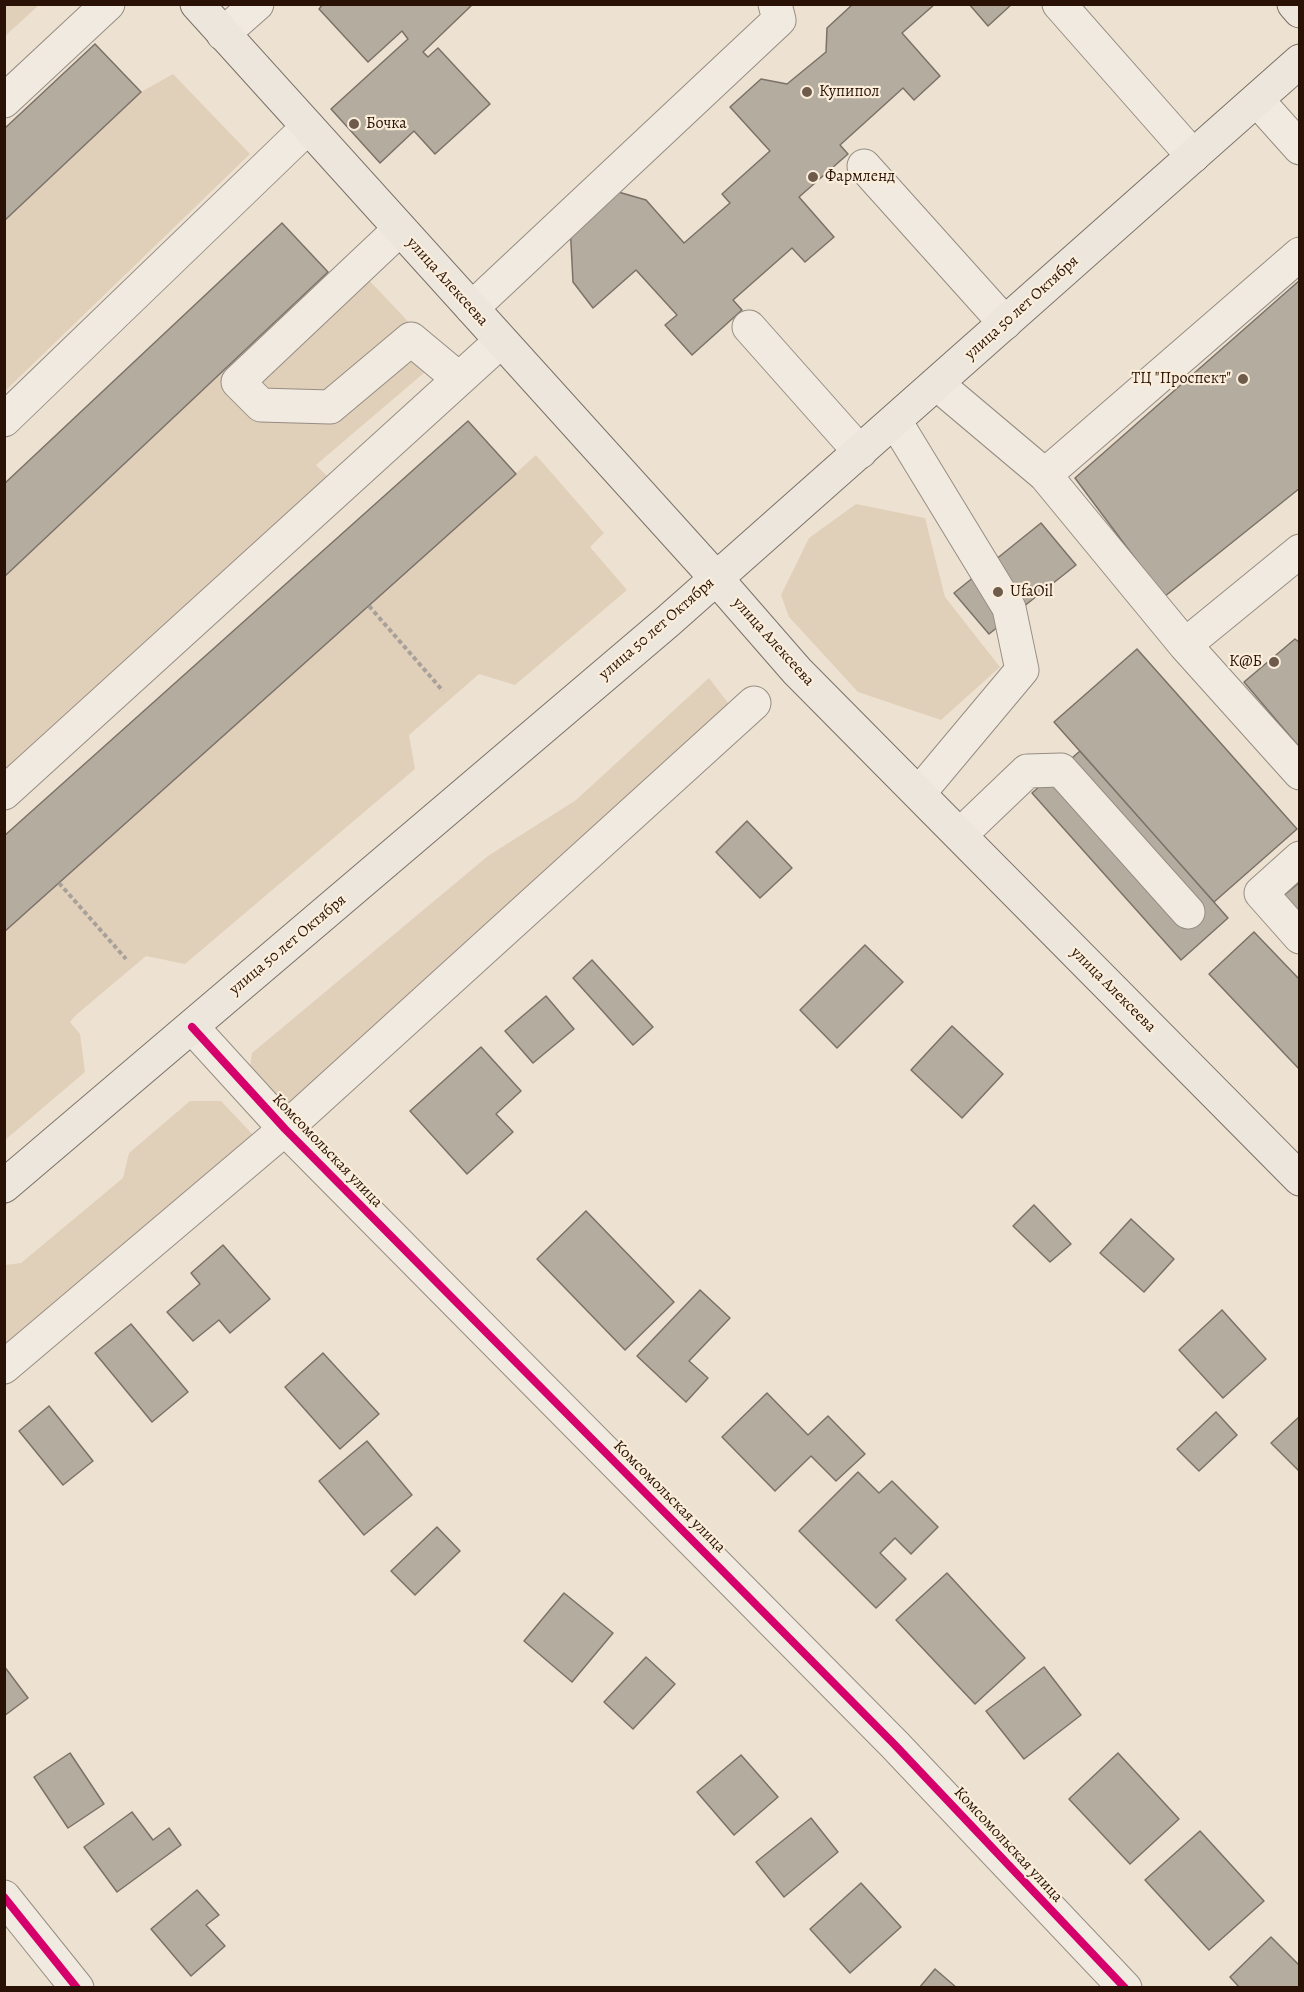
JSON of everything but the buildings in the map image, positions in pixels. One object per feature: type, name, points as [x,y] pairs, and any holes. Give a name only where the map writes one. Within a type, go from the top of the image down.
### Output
[{"type":"main road","name":"улица Алексеева","points":[[197,4],[716,578],[797,671],[1299,1177]]},
{"type":"main road","points":[[1294,4],[1299,10]]},
{"type":"main road","name":"улица 50 лет Октября","points":[[7,1178],[192,1028],[716,578],[1299,61]]},
{"type":"street","points":[[4,101],[108,4]]},
{"type":"street","points":[[223,34],[257,4]]},
{"type":"street","points":[[471,308],[779,20],[775,4]]},
{"type":"street","points":[[1059,4],[1193,156]]},
{"type":"street","points":[[1257,100],[1299,148]]},
{"type":"street","points":[[4,420],[308,127]]},
{"type":"street","points":[[864,166],[1005,323]]},
{"type":"street","points":[[400,229],[238,382],[261,405],[330,407],[411,339],[459,379]]},
{"type":"street","points":[[1045,475],[1299,254]]},
{"type":"street","points":[[749,327],[860,452]]},
{"type":"street","points":[[4,793],[501,341]]},
{"type":"street","points":[[937,384],[1045,475],[1185,645],[1299,773]]},
{"type":"street","points":[[895,421],[1009,608],[1022,670],[919,793]]},
{"type":"street","points":[[1185,645],[1299,551]]},
{"type":"street","points":[[4,1367],[285,1129],[754,703]]},
{"type":"street","points":[[960,835],[1027,771],[1060,770],[1188,912]]},
{"type":"street","points":[[1299,858],[1261,893],[1299,937]]},
{"type":"street","name":"Комсомольская улица","points":[[192,1028],[285,1129],[894,1744],[1125,1988]]},
{"type":"street","points":[[4,1897],[77,1988]]},
{"type":"path","points":[[369,606],[443,691]]},
{"type":"path","points":[[59,883],[126,959]]},
{"type":"shaded area","points":[[5,4],[39,4],[39,5],[5,36]]},
{"type":"shaded area","points":[[173,74],[250,154],[5,391],[5,221],[141,92]]},
{"type":"shaded area","points":[[328,272],[365,276],[439,354],[432,366],[316,465],[330,479],[5,771],[5,577]]},
{"type":"shaded area","points":[[536,455],[604,533],[590,547],[627,590],[515,685],[479,674],[409,735],[415,769],[185,964],[146,956],[76,1015],[70,1022],[80,1034],[85,1072],[5,1140],[4,932]]},
{"type":"shaded area","points":[[856,504],[925,518],[945,597],[1000,667],[941,720],[858,692],[789,617],[781,595],[809,538]]},
{"type":"shaded area","points":[[709,678],[735,712],[316,1092],[286,1106],[249,1075],[252,1053],[488,856],[576,800]]},
{"type":"shaded area","points":[[190,1101],[221,1101],[257,1139],[5,1357],[5,1265],[21,1263],[123,1178],[129,1153]]},
{"type":"cycle path","points":[[192,1027],[285,1129],[894,1744],[1125,1988]]},
{"type":"cycle path","points":[[4,1897],[77,1988]]},
{"type":"place","name":"Купипол","points":[[807,92]]},
{"type":"place","name":"Бочка","points":[[354,124]]},
{"type":"place","name":"Фармленд","points":[[813,177]]},
{"type":"place","name":"ТЦ \"Проспект\"","points":[[1243,379]]},
{"type":"place","name":"UfaOil","points":[[998,592]]},
{"type":"place","name":"К@Б","points":[[1274,662]]}]
